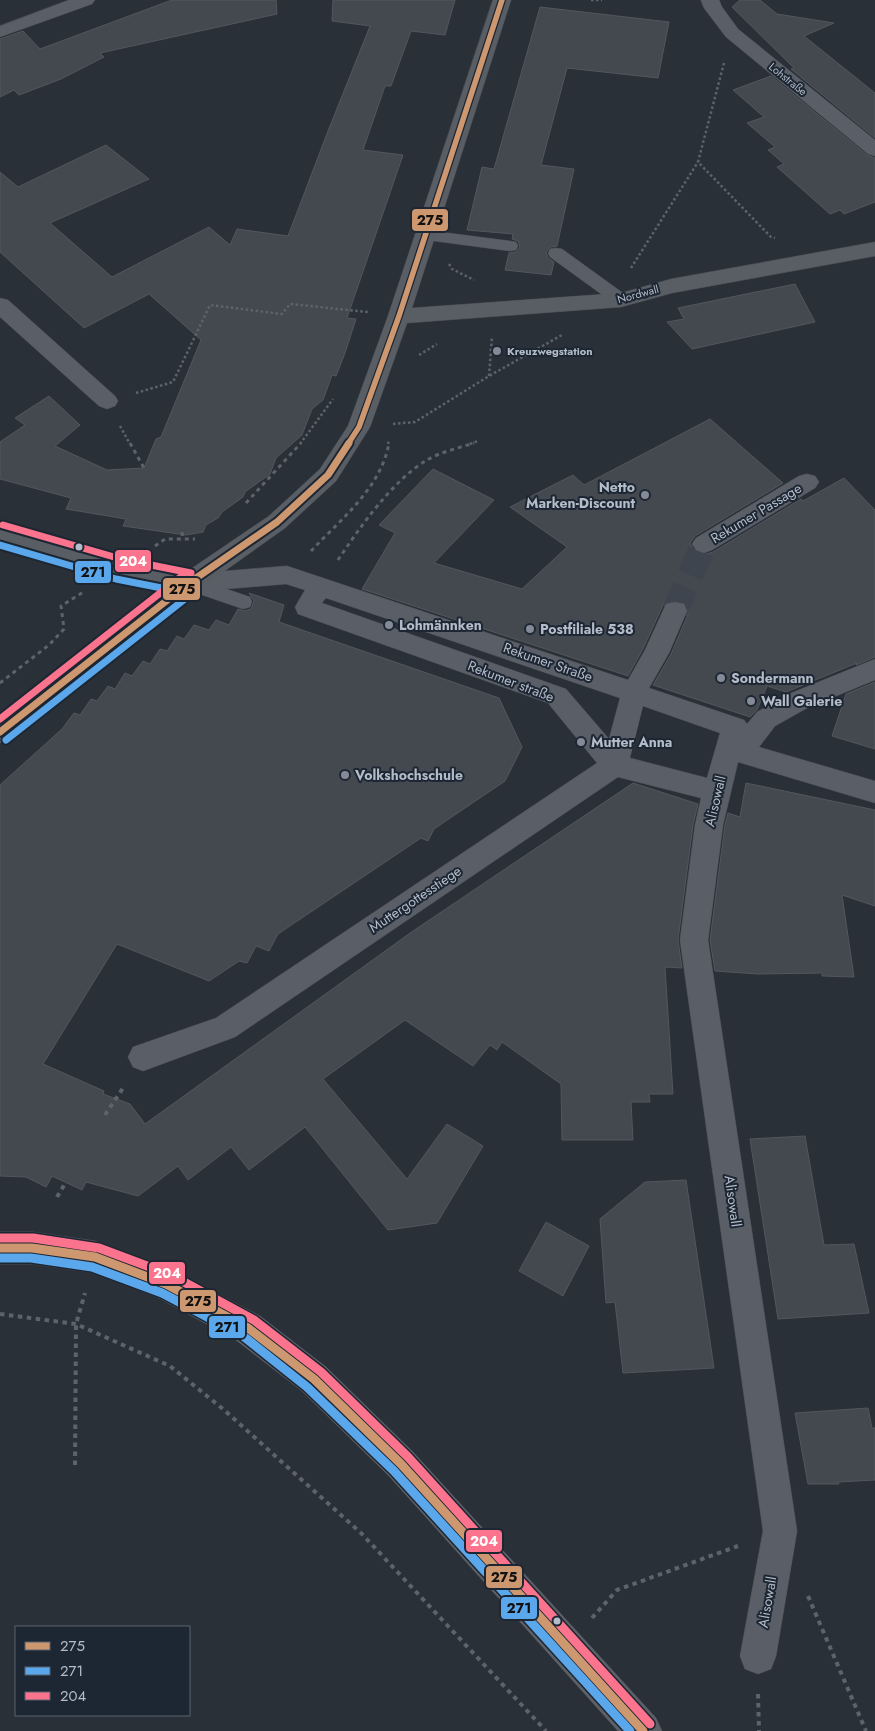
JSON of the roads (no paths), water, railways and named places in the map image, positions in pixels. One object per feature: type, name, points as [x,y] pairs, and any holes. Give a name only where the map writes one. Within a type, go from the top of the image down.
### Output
[{"type":"main road","points":[[0,1248],[32,1248],[95,1257],[166,1284],[248,1328],[314,1379],[401,1464],[643,1731]]},
{"type":"street","points":[[0,32],[86,0]]},
{"type":"street","points":[[0,732],[189,583],[277,522],[328,475],[359,428],[502,0]]},
{"type":"street","name":"Lohstraße","points":[[710,0],[713,8],[732,33],[875,150]]},
{"type":"street","name":"Nordwall","points":[[398,316],[621,300],[671,286],[875,249]]},
{"type":"street","points":[[0,305],[106,401]]},
{"type":"street","name":"Rekumer Passage","points":[[704,544],[807,482]]},
{"type":"street","points":[[0,535],[119,569],[189,583]]},
{"type":"street","name":"Rekumer Straße","points":[[189,583],[287,575],[735,727],[734,750]]},
{"type":"street","name":"Rekumer straße","points":[[320,586],[308,608],[557,696],[615,765]]},
{"type":"street","points":[[675,611],[656,653],[634,692],[615,765],[716,791]]},
{"type":"street","points":[[875,669],[798,701],[766,719],[734,750],[875,792]]},
{"type":"street","name":"Alisowall","points":[[734,750],[716,791],[709,825],[694,940],[780,1531],[758,1656]]},
{"type":"street","name":"Muttergottesstiege","points":[[143,1057],[225,1028],[615,765]]},
{"type":"lane","points":[[425,235],[510,246]]},
{"type":"lane","points":[[556,253],[621,300]]},
{"type":"lane","points":[[189,583],[243,602]]},
{"type":"tunnel","points":[[675,611],[704,544]]},
{"type":"place","name":"Kreuzwegstation","points":[[497,351]]},
{"type":"place","name":"Netto Marken-Discount","points":[[645,495]]},
{"type":"place","name":"Lohmännken","points":[[389,625]]},
{"type":"place","name":"Postfiliale 538","points":[[530,629]]},
{"type":"place","name":"Sondermann","points":[[721,678]]},
{"type":"place","name":"Wall Galerie","points":[[751,701]]},
{"type":"place","name":"Mutter Anna","points":[[581,742]]},
{"type":"place","name":"Volkshochschule","points":[[345,775]]}]
